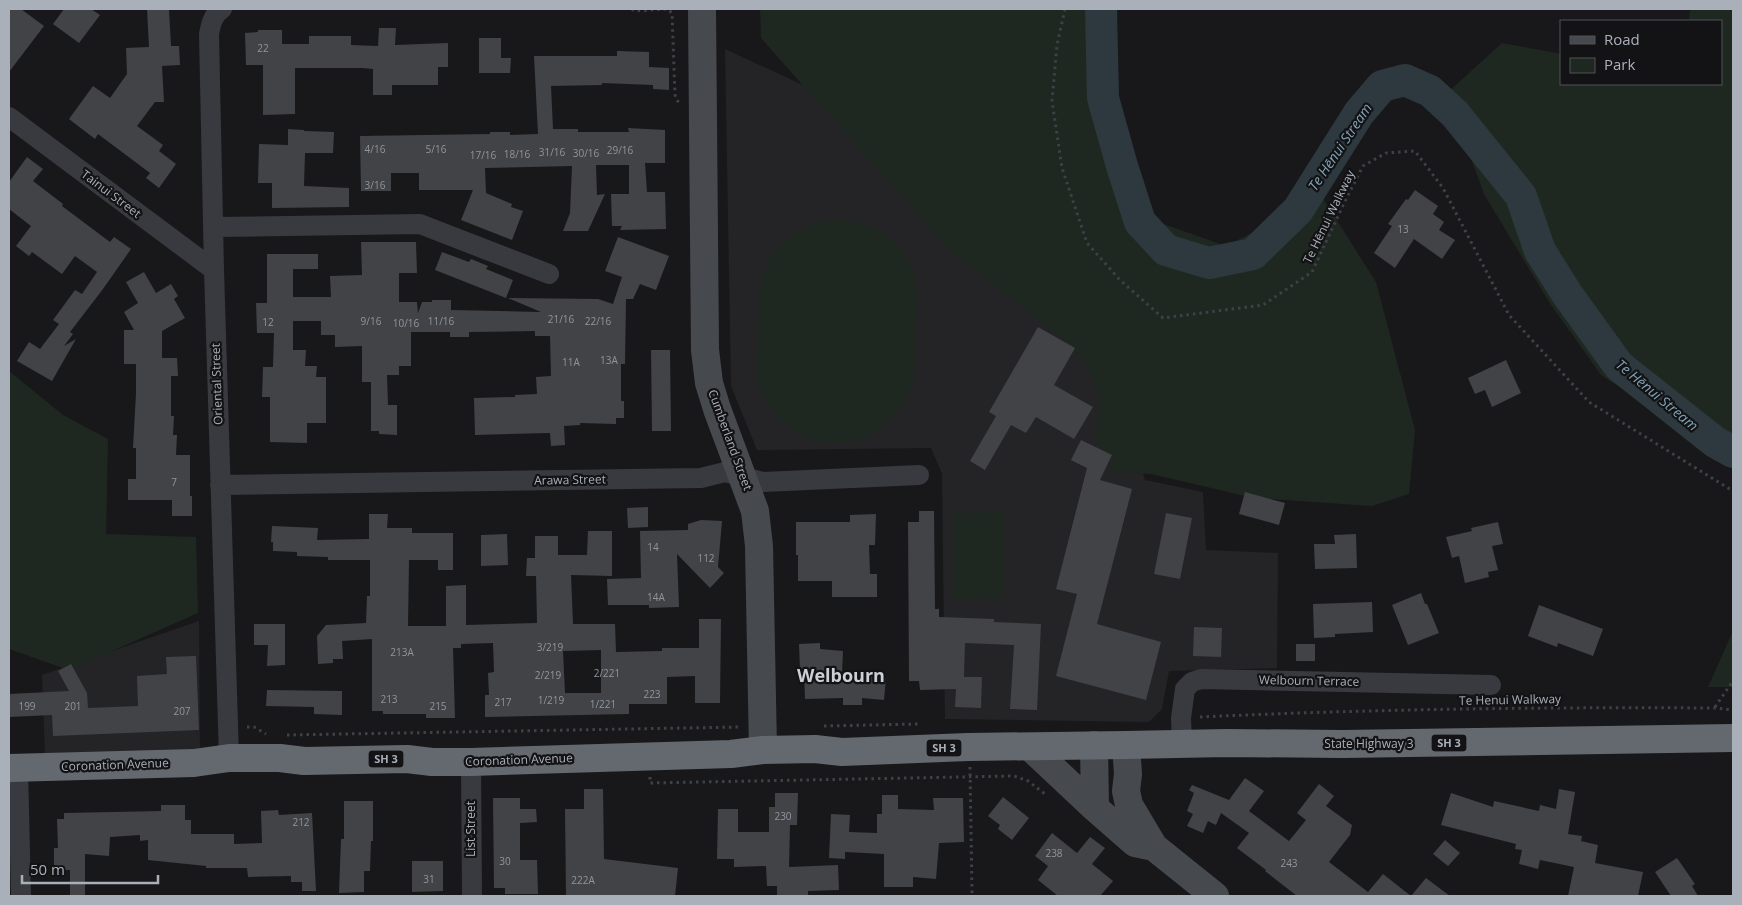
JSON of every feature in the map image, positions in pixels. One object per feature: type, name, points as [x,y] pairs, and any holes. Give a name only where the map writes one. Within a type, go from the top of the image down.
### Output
[{"type":"highway","name":"State Highway 3","points":[[1126,745],[1343,744],[1733,738]]},
{"type":"highway","name":"Coronation Avenue","points":[[14,768],[194,763],[229,758],[280,758],[304,761],[406,759],[432,762],[470,762],[731,754],[763,750],[815,749],[842,752],[968,747],[1126,745]]},
{"type":"main road","name":"Cumberland Street","points":[[702,9],[705,350],[709,383],[716,409],[755,511],[759,546],[763,750]]},
{"type":"main road","points":[[1094,745],[1095,808]]},
{"type":"main road","points":[[1126,745],[1128,774],[1126,791],[1129,804],[1154,847],[1215,896]]},
{"type":"main road","points":[[1030,747],[1135,843],[1154,847]]},
{"type":"street","name":"Oriental Street","points":[[220,10],[212,21],[210,34],[214,270],[229,758]]},
{"type":"street","name":"Tainui Street","points":[[9,117],[214,270]]},
{"type":"street","points":[[213,227],[420,224],[549,274]]},
{"type":"street","name":"Arawa Street","points":[[220,485],[701,478],[725,472],[762,482],[919,476]]},
{"type":"street","name":"Welbourn Terrace","points":[[1182,744],[1181,718],[1185,689],[1192,682],[1209,678],[1491,685]]},
{"type":"street","name":"List Street","points":[[470,762],[472,896]]},
{"type":"street","points":[[14,768],[21,896]]},
{"type":"path","points":[[632,9],[634,11],[666,9],[672,13],[675,95],[684,116],[704,114]]},
{"type":"path","name":"Te Hēnui Walkway","points":[[1065,9],[1057,45],[1052,101],[1062,168],[1087,243],[1120,280],[1164,318],[1263,305],[1312,272],[1344,200],[1363,166],[1386,153],[1415,151],[1443,188],[1509,315],[1589,402],[1733,491]]},
{"type":"path","points":[[1733,681],[1715,708],[1733,710]]},
{"type":"path","name":"Te Henui Walkway","points":[[1194,717],[1305,712],[1715,708]]},
{"type":"path","points":[[249,727],[254,727],[262,733],[269,735]]},
{"type":"path","points":[[286,735],[365,732],[741,727]]},
{"type":"path","points":[[968,747],[971,777],[972,893],[974,896]]},
{"type":"path","points":[[650,771],[650,782],[1014,776],[1021,778],[1050,798]]},
{"type":"shaded area","points":[[725,49],[872,117],[1118,399],[1145,480],[1203,492],[1206,550],[1278,553],[1277,668],[1169,671],[1162,709],[1149,722],[945,719],[942,474],[931,448],[757,450],[731,386]]},
{"type":"shaded area","points":[[199,621],[200,754],[45,756],[42,675]]},
{"type":"green space","points":[[760,9],[1108,9],[1102,43],[1112,113],[1135,184],[1158,222],[1226,246],[1322,197],[1376,282],[1415,430],[1409,494],[1372,506],[1254,498],[1151,474],[1113,472],[1094,436],[1101,398],[1086,365],[1062,338],[950,251],[761,38]]},
{"type":"green space","points":[[1690,9],[1733,9],[1733,461],[1601,375],[1549,302],[1484,194],[1447,93],[1502,43],[1560,54],[1560,85],[1722,85],[1722,20],[1689,20]]},
{"type":"green space","points":[[829,219],[858,222],[872,227],[895,243],[905,253],[912,266],[917,292],[914,375],[910,390],[903,404],[894,417],[869,435],[839,443],[823,442],[808,438],[789,427],[768,404],[756,373],[761,279],[766,267],[772,256],[786,239],[805,227]]},
{"type":"green space","points":[[9,371],[63,415],[108,439],[106,534],[196,537],[198,613],[69,670],[9,649]]},
{"type":"green space","points":[[1003,512],[1004,598],[954,599],[954,513]]},
{"type":"green space","points":[[1733,631],[1733,687],[1708,687]]},
{"type":"building","points":[[9,9],[21,9],[44,26],[9,72]]},
{"type":"building","points":[[64,9],[91,9],[100,15],[79,43],[53,24]]},
{"type":"building","points":[[147,9],[169,9],[171,46],[179,46],[180,65],[162,66],[164,102],[155,102],[137,126],[163,145],[159,151],[176,164],[159,188],[146,178],[150,173],[98,134],[95,139],[69,119],[93,86],[110,98],[127,74],[126,48],[149,47]]},
{"type":"building","points":[[379,28],[396,28],[395,45],[448,43],[448,67],[438,67],[438,85],[392,85],[392,95],[373,95],[373,69],[295,68],[295,114],[263,115],[263,65],[246,65],[245,33],[258,32],[258,30],[282,30],[282,44],[309,44],[309,36],[351,36],[351,45],[378,46]]},
{"type":"building","points":[[479,38],[501,38],[501,58],[511,58],[510,73],[479,73]]},
{"type":"building","points":[[617,51],[649,52],[649,67],[669,68],[669,90],[653,89],[653,85],[602,83],[602,85],[551,86],[553,129],[578,129],[578,132],[629,132],[628,128],[665,130],[665,163],[645,163],[647,192],[665,192],[666,229],[620,230],[622,226],[612,226],[611,194],[629,194],[629,165],[596,165],[597,195],[605,194],[588,231],[563,231],[570,213],[572,166],[485,168],[486,193],[512,204],[511,207],[523,211],[512,240],[461,220],[473,190],[419,190],[419,173],[391,173],[391,191],[361,191],[360,136],[490,134],[490,132],[510,132],[510,135],[538,134],[534,56],[617,56]]},
{"type":"building","points":[[288,129],[334,132],[333,153],[305,153],[304,186],[349,188],[349,207],[272,208],[272,183],[258,183],[259,144],[288,145]]},
{"type":"building","points":[[27,157],[43,169],[33,181],[63,204],[62,206],[110,242],[114,237],[131,249],[70,332],[73,334],[64,346],[76,339],[52,381],[17,361],[29,342],[40,349],[59,324],[53,320],[75,290],[82,294],[97,272],[75,256],[62,274],[32,252],[29,256],[16,246],[31,226],[9,209],[9,182]]},
{"type":"building","points":[[1415,190],[1438,206],[1433,214],[1444,222],[1439,230],[1455,240],[1442,259],[1414,239],[1395,268],[1374,253],[1392,226],[1388,224]]},
{"type":"building","points":[[618,237],[669,256],[656,290],[640,284],[633,299],[626,299],[625,364],[621,364],[621,401],[624,401],[624,418],[616,418],[616,424],[580,423],[580,425],[564,426],[565,445],[551,446],[550,433],[475,435],[474,398],[515,397],[515,395],[537,394],[536,377],[551,376],[550,336],[535,336],[535,331],[469,332],[469,337],[450,337],[450,332],[411,332],[411,366],[399,366],[399,375],[387,375],[388,405],[397,405],[397,435],[379,434],[379,431],[371,431],[371,382],[362,382],[362,346],[335,347],[335,335],[321,335],[321,321],[293,321],[293,350],[306,350],[305,366],[317,366],[316,377],[326,377],[326,423],[307,423],[307,443],[270,442],[270,397],[262,397],[263,367],[273,367],[274,333],[257,333],[256,303],[267,303],[267,254],[318,254],[318,269],[293,269],[293,297],[331,297],[330,276],[362,275],[361,242],[416,242],[417,273],[399,273],[399,302],[417,302],[418,313],[422,302],[432,302],[432,300],[451,300],[451,310],[541,312],[508,298],[598,299],[613,304],[622,277],[605,271]]},
{"type":"building","points":[[442,252],[469,262],[471,259],[488,266],[486,269],[513,280],[506,298],[435,270]]},
{"type":"building","points":[[144,272],[156,293],[171,284],[178,296],[174,299],[185,318],[162,331],[162,358],[177,358],[178,376],[171,376],[171,416],[174,416],[173,435],[177,435],[176,455],[190,455],[192,516],[172,516],[172,500],[128,500],[128,479],[136,479],[136,448],[133,448],[136,364],[124,364],[124,330],[134,330],[124,312],[138,303],[126,282]]},
{"type":"building","points":[[1038,327],[1075,348],[1054,385],[1093,407],[1074,439],[1036,417],[1026,433],[1011,425],[985,470],[970,461],[996,416],[989,412]]},
{"type":"building","points":[[651,350],[670,350],[671,431],[652,431]]},
{"type":"building","points":[[1506,360],[1521,393],[1492,407],[1485,390],[1475,394],[1468,378]]},
{"type":"building","points":[[1081,440],[1112,455],[1100,480],[1132,489],[1097,624],[1161,642],[1146,700],[1056,676],[1077,594],[1056,589],[1087,468],[1071,460]]},
{"type":"building","points":[[1245,492],[1285,503],[1279,525],[1239,514]]},
{"type":"building","points":[[648,507],[648,527],[628,528],[627,508]]},
{"type":"building","points":[[919,511],[934,511],[935,609],[939,609],[939,617],[994,619],[994,622],[1041,624],[1037,710],[1010,709],[1014,645],[965,643],[964,677],[982,677],[981,708],[955,707],[956,689],[920,690],[919,681],[909,681],[908,522],[919,522]]},
{"type":"building","points":[[1166,513],[1192,518],[1180,579],[1154,574]]},
{"type":"building","points":[[369,514],[388,514],[387,528],[412,528],[412,533],[453,533],[453,570],[438,570],[438,560],[409,560],[408,626],[446,626],[446,586],[466,585],[466,625],[537,623],[536,576],[526,576],[527,558],[535,558],[535,536],[558,536],[558,555],[587,555],[588,531],[612,531],[612,576],[571,575],[573,624],[615,624],[616,652],[662,651],[662,648],[699,648],[699,619],[721,619],[720,703],[695,703],[695,676],[667,677],[667,704],[629,704],[629,714],[485,717],[485,695],[489,695],[488,673],[494,672],[493,643],[461,644],[461,648],[453,648],[455,718],[426,718],[426,714],[383,714],[383,711],[372,711],[372,639],[342,641],[343,659],[333,659],[333,663],[318,664],[317,636],[326,625],[366,623],[367,596],[370,596],[370,560],[328,560],[328,557],[297,556],[297,552],[273,551],[273,542],[271,542],[272,526],[318,528],[317,540],[369,539]],"holes":[[[601,650],[601,693],[565,693],[563,651]]]},
{"type":"building","points":[[876,514],[875,545],[869,545],[870,574],[877,574],[877,597],[832,597],[832,581],[798,581],[796,522],[850,522],[850,515]]},
{"type":"building","points":[[701,520],[722,521],[718,567],[724,573],[710,588],[677,554],[679,607],[649,608],[649,605],[608,605],[607,579],[641,578],[640,531],[688,530],[688,524]]},
{"type":"building","points":[[1498,522],[1503,544],[1492,546],[1498,570],[1488,572],[1489,577],[1465,583],[1459,556],[1452,558],[1446,537],[1472,531],[1471,528]]},
{"type":"building","points":[[507,534],[508,565],[481,566],[481,535]]},
{"type":"building","points":[[1356,534],[1357,568],[1315,569],[1314,544],[1335,544],[1334,535]]},
{"type":"building","points":[[1421,593],[1439,633],[1408,645],[1392,605]]},
{"type":"building","points":[[1372,602],[1373,632],[1335,634],[1335,637],[1314,638],[1313,604]]},
{"type":"building","points":[[1539,605],[1603,629],[1593,656],[1558,643],[1557,647],[1528,636]]},
{"type":"building","points":[[254,624],[285,624],[285,665],[267,666],[268,645],[254,645]]},
{"type":"building","points":[[1194,627],[1222,628],[1221,657],[1193,656]]},
{"type":"building","points":[[820,643],[820,649],[843,651],[842,674],[886,678],[884,700],[862,698],[862,705],[843,705],[843,698],[805,699],[804,670],[800,670],[799,644]]},
{"type":"building","points":[[1296,644],[1315,644],[1315,661],[1296,661]]},
{"type":"building","points":[[196,656],[199,730],[53,736],[52,715],[9,717],[9,694],[69,691],[58,671],[71,664],[87,693],[88,708],[138,706],[137,676],[167,674],[166,657]]},
{"type":"building","points":[[267,690],[342,691],[342,715],[314,714],[314,707],[266,706]]},
{"type":"building","points":[[1245,778],[1264,791],[1249,811],[1289,841],[1306,820],[1297,813],[1319,784],[1334,796],[1326,806],[1352,825],[1350,835],[1329,862],[1368,892],[1383,874],[1411,896],[1297,896],[1237,848],[1249,833],[1221,813],[1216,825],[1208,821],[1203,833],[1187,826],[1193,814],[1187,811],[1194,793],[1189,790],[1192,785],[1229,800]]},
{"type":"building","points":[[584,789],[603,789],[604,859],[678,868],[675,896],[566,896],[565,809],[584,809]]},
{"type":"building","points":[[1559,789],[1575,792],[1568,834],[1582,836],[1581,841],[1598,845],[1595,863],[1643,872],[1638,896],[1568,896],[1574,867],[1540,860],[1538,869],[1519,864],[1522,850],[1515,849],[1516,844],[1441,825],[1451,793],[1493,807],[1494,801],[1539,811],[1540,805],[1556,809]]},
{"type":"building","points":[[775,793],[798,793],[797,825],[790,825],[789,867],[838,865],[839,890],[808,891],[808,896],[777,896],[777,886],[767,886],[766,866],[734,867],[734,859],[717,859],[718,809],[738,809],[738,832],[769,832],[769,807],[775,807]]},
{"type":"building","points":[[882,795],[898,795],[898,809],[934,810],[933,798],[963,798],[964,842],[939,843],[936,879],[913,877],[913,887],[884,887],[884,854],[845,852],[845,859],[829,858],[831,814],[850,815],[849,832],[877,833],[877,814],[882,814]]},
{"type":"building","points":[[1003,797],[1029,818],[1012,840],[998,829],[1000,825],[988,816]]},
{"type":"building","points":[[493,798],[520,798],[520,809],[536,809],[537,822],[520,823],[520,860],[537,860],[538,894],[505,894],[505,888],[494,888]]},
{"type":"building","points":[[344,801],[373,801],[373,841],[371,841],[370,871],[364,871],[364,892],[339,893],[341,839],[344,839]]},
{"type":"building","points":[[161,805],[185,805],[185,820],[191,820],[191,834],[234,834],[234,844],[262,843],[261,811],[278,810],[279,815],[312,813],[316,891],[302,891],[302,882],[291,882],[291,876],[248,877],[247,868],[206,868],[206,866],[148,860],[148,840],[140,841],[140,835],[110,837],[109,856],[85,854],[85,896],[70,896],[70,870],[54,870],[54,848],[58,848],[57,819],[64,819],[64,813],[161,811]]},
{"type":"building","points":[[1052,833],[1077,853],[1090,837],[1105,848],[1092,864],[1113,881],[1100,896],[1058,896],[1038,880],[1048,866],[1035,856]]},
{"type":"building","points":[[1445,840],[1460,853],[1448,866],[1433,854]]},
{"type":"building","points":[[1677,858],[1695,884],[1692,886],[1698,896],[1671,896],[1655,872]]},
{"type":"building","points":[[412,861],[443,861],[443,891],[412,892]]},
{"type":"building","points":[[1426,878],[1450,896],[1411,896]]},
{"type":"waterway","name":"Te Hēnui Stream","points":[[1101,9],[1103,98],[1140,222],[1166,250],[1209,263],[1253,254],[1298,210],[1359,113],[1382,86],[1405,80],[1430,91],[1455,114],[1521,196],[1540,251],[1567,294],[1619,366],[1715,442],[1733,452]]},
{"type":"district","name":"Welbourn","points":[[841,676]]}]
